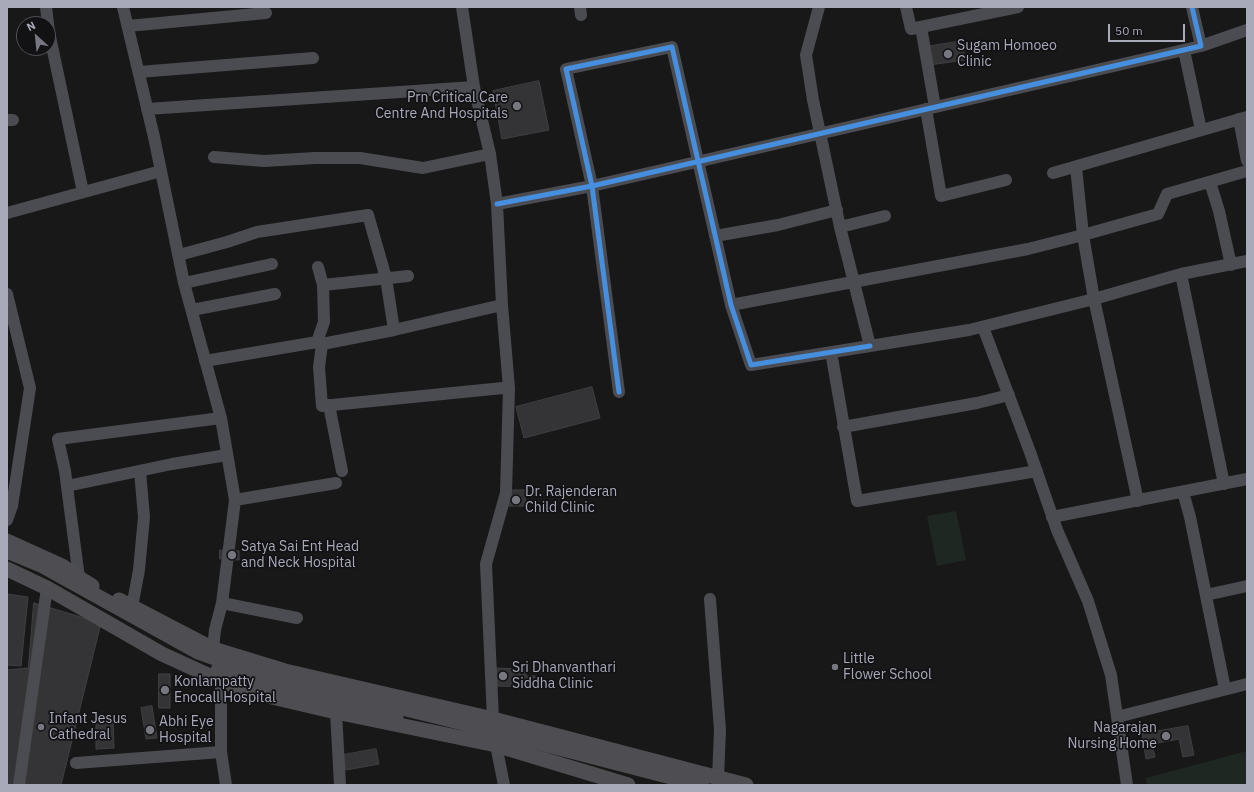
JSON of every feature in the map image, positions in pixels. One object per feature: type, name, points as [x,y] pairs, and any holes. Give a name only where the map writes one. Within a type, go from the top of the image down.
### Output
[{"type":"main road","points":[[7,541],[62,566],[79,578],[213,649],[285,671],[493,719],[746,785]]},
{"type":"main road","points":[[7,551],[41,566],[198,652],[251,671],[447,719],[702,785]]},
{"type":"main road","points":[[7,559],[35,572],[130,629],[163,646],[200,664],[249,682],[299,696],[410,720],[576,760],[664,785]]},
{"type":"main road","points":[[7,569],[47,588],[162,654],[221,681],[255,693],[336,712],[496,745],[628,785]]},
{"type":"street","points":[[46,7],[49,32],[83,192]]},
{"type":"street","points":[[123,7],[161,171],[184,283],[221,418],[235,500],[222,603],[213,649]]},
{"type":"street","points":[[462,7],[474,87],[490,154],[497,204],[502,305],[509,388],[506,493],[486,564],[493,719],[496,745],[504,785]]},
{"type":"street","points":[[819,7],[806,55],[819,133],[840,227],[870,346]]},
{"type":"street","points":[[906,7],[911,29],[1018,7]]},
{"type":"street","points":[[1192,7],[1201,46]]},
{"type":"street","points":[[128,26],[266,13]]},
{"type":"street","points":[[921,27],[941,196],[1006,180]]},
{"type":"street","points":[[497,204],[592,186],[1184,50],[1201,46],[1247,30]]},
{"type":"street","points":[[619,392],[592,186],[566,69],[672,47],[731,305],[751,365],[969,330],[1094,299],[1181,274],[1247,261]]},
{"type":"street","points":[[1184,50],[1201,130]]},
{"type":"street","points":[[139,72],[312,58]]},
{"type":"street","points":[[147,109],[474,87]]},
{"type":"street","points":[[1053,173],[1243,118],[1247,161]]},
{"type":"street","points":[[214,157],[264,161],[315,158],[360,158],[423,168],[490,154]]},
{"type":"street","points":[[1076,167],[1083,235],[1094,299],[1138,501]]},
{"type":"street","points":[[7,213],[161,171]]},
{"type":"street","points":[[731,305],[1028,249],[1083,235],[1158,214],[1168,194],[1247,171]]},
{"type":"street","points":[[1210,182],[1231,265]]},
{"type":"street","points":[[715,236],[778,225],[837,210]]},
{"type":"street","points":[[179,255],[257,232],[368,215],[386,278],[394,330]]},
{"type":"street","points":[[840,227],[885,216]]},
{"type":"street","points":[[184,283],[272,264]]},
{"type":"street","points":[[318,267],[323,285],[324,322],[319,343],[318,367],[322,406],[495,388],[509,388]]},
{"type":"street","points":[[1181,274],[1224,484]]},
{"type":"street","points":[[323,285],[408,276]]},
{"type":"street","points":[[7,294],[30,388],[12,506],[7,520]]},
{"type":"street","points":[[192,310],[275,294]]},
{"type":"street","points":[[205,361],[394,330],[502,305]]},
{"type":"street","points":[[982,327],[1009,395],[1052,517],[1088,601],[1111,675],[1127,785]]},
{"type":"street","points":[[831,352],[857,501],[1037,471]]},
{"type":"street","points":[[843,427],[977,403],[1009,395]]},
{"type":"street","points":[[329,405],[342,471]]},
{"type":"street","points":[[79,578],[67,486],[58,439],[221,418]]},
{"type":"street","points":[[67,486],[227,455]]},
{"type":"street","points":[[132,607],[139,570],[144,517],[140,471]]},
{"type":"street","points":[[1052,517],[1247,480]]},
{"type":"street","points":[[235,500],[336,483]]},
{"type":"street","points":[[1183,492],[1190,517],[1225,689]]},
{"type":"street","points":[[1206,595],[1247,586]]},
{"type":"street","points":[[19,785],[47,588]]},
{"type":"street","points":[[710,600],[720,730],[718,778]]},
{"type":"street","points":[[222,603],[297,618]]},
{"type":"street","points":[[221,681],[221,752],[226,785]]},
{"type":"street","points":[[1117,717],[1247,684]]},
{"type":"street","points":[[336,712],[340,785]]},
{"type":"street","points":[[76,763],[221,752]]},
{"type":"shaded area","points":[[956,511],[966,560],[937,566],[927,516]]},
{"type":"shaded area","points":[[1247,751],[1247,785],[1147,785],[1146,778]]},
{"type":"building","points":[[962,41],[965,60],[929,65],[926,47]]},
{"type":"building","points":[[539,81],[549,130],[502,139],[493,91]]},
{"type":"building","points":[[592,387],[600,418],[524,438],[516,407]]},
{"type":"building","points":[[510,490],[526,490],[525,506],[509,506]]},
{"type":"building","points":[[220,550],[239,551],[239,560],[220,559]]},
{"type":"building","points":[[7,594],[28,597],[21,666],[7,665]]},
{"type":"building","name":"Infant Jesus Cathedral","points":[[34,603],[101,623],[61,785],[7,785],[7,670],[28,668]]},
{"type":"building","points":[[491,668],[526,669],[526,676],[535,676],[535,687],[496,686]]},
{"type":"building","points":[[159,674],[170,674],[170,708],[159,708]]},
{"type":"building","points":[[152,706],[157,738],[146,739],[141,708]]},
{"type":"building","points":[[113,719],[114,748],[96,749],[96,720]]},
{"type":"building","points":[[1188,726],[1194,755],[1183,757],[1179,739],[1152,744],[1155,757],[1146,759],[1142,734]]},
{"type":"building","points":[[376,749],[379,764],[346,770],[343,755]]},
{"type":"cycle path","points":[[497,204],[592,186],[1201,46],[1192,7]]},
{"type":"cycle path","points":[[619,392],[592,186],[566,69],[672,47],[731,305],[751,365],[870,346]]},
{"type":"place","name":"Sugam Homoeo Clinic","points":[[948,54]]},
{"type":"place","name":"Prn Critical Care Centre And Hospitals","points":[[517,106]]},
{"type":"place","name":"Dr. Rajenderan Child Clinic","points":[[516,500]]},
{"type":"place","name":"Satya Sai Ent Head and Neck Hospital","points":[[232,555]]},
{"type":"place","name":"Little Flower School","points":[[835,667]]},
{"type":"place","name":"Sri Dhanvanthari Siddha Clinic","points":[[503,676]]},
{"type":"place","name":"Konlampatty Enocall Hospital","points":[[165,690]]},
{"type":"place","name":"Infant Jesus Cathedral","points":[[41,727]]},
{"type":"place","name":"Abhi Eye Hospital","points":[[150,730]]},
{"type":"place","name":"Nagarajan Nursing Home","points":[[1166,736]]}]
